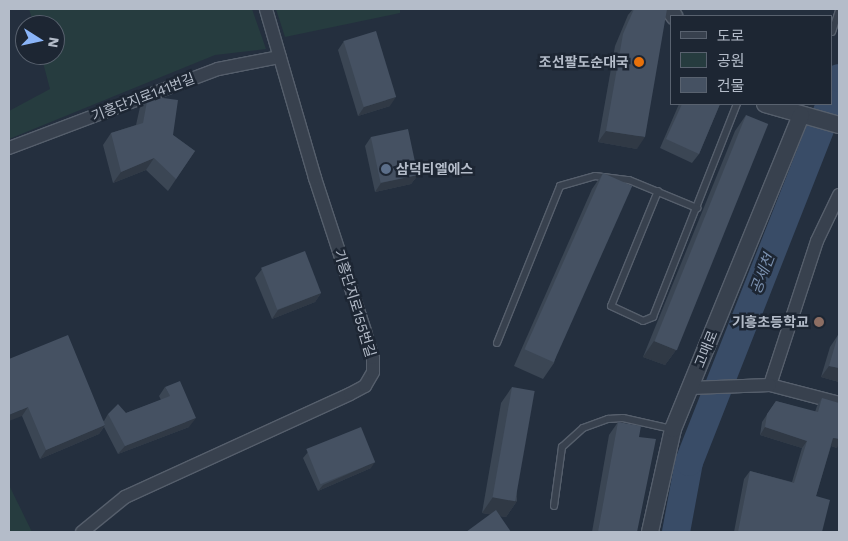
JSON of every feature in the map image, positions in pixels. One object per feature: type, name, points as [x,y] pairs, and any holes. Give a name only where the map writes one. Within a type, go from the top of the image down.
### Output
[{"type":"street","name":"기흥단지로155번길","points":[[82,532],[125,497],[350,394],[365,386],[373,372],[373,358],[315,178],[266,9]]},
{"type":"street","name":"기흥단지로141번길","points":[[9,148],[218,69],[280,57]]},
{"type":"street","points":[[773,105],[803,109],[839,125]]},
{"type":"street","name":"고매로","points":[[650,532],[674,429],[803,109]]},
{"type":"street","points":[[770,385],[817,241],[839,195]]},
{"type":"street","points":[[690,388],[770,385],[839,403]]},
{"type":"lane","points":[[833,29],[839,11]]},
{"type":"lane","points":[[658,191],[611,306],[643,320],[653,316],[697,208],[736,105]]},
{"type":"lane","points":[[497,343],[560,186],[595,176],[629,180],[697,208]]},
{"type":"lane","points":[[554,506],[562,447],[583,428],[608,419],[623,418],[674,429]]},
{"type":"green space","points":[[29,9],[252,9],[266,49],[215,55],[9,139],[9,111],[50,89],[44,65],[65,65],[65,15],[31,15]]},
{"type":"green space","points":[[276,9],[400,9],[400,13],[285,37]]},
{"type":"green space","points":[[9,485],[32,532],[9,532]]},
{"type":"building","points":[[634,9],[667,9],[645,137],[606,131],[623,34]]},
{"type":"building","points":[[376,31],[396,97],[364,107],[343,41]]},
{"type":"building","points":[[148,96],[178,100],[173,135],[195,151],[176,179],[154,158],[121,172],[111,133],[143,123]]},
{"type":"building","points":[[682,105],[720,105],[699,154],[666,139]]},
{"type":"building","points":[[746,115],[768,124],[677,350],[655,341]]},
{"type":"building","points":[[408,129],[418,175],[381,183],[371,137]]},
{"type":"building","points":[[603,173],[632,186],[554,362],[524,349]]},
{"type":"building","points":[[305,251],[321,293],[277,310],[261,268]]},
{"type":"building","points":[[68,335],[105,425],[46,450],[28,407],[9,415],[9,359]]},
{"type":"building","points":[[839,336],[839,368],[829,366]]},
{"type":"building","points":[[180,381],[196,418],[125,446],[108,414],[118,404],[126,413],[170,396],[165,387]]},
{"type":"building","points":[[512,387],[535,391],[515,501],[493,497]]},
{"type":"building","points":[[822,398],[839,403],[839,439],[833,438],[816,496],[830,500],[822,532],[738,532],[750,471],[794,483],[807,441],[765,427],[767,414],[776,401],[818,412]]},
{"type":"building","points":[[618,422],[641,426],[639,437],[656,439],[637,532],[598,532]]},
{"type":"building","points":[[361,427],[375,462],[321,484],[306,449]]},
{"type":"building","points":[[496,510],[511,532],[466,532]]},
{"type":"waterway","name":"공세천","points":[[833,96],[839,78]]},
{"type":"waterway","name":"공세천","points":[[676,532],[689,462],[830,105]]},
{"type":"place","name":"조선팔도순대국","points":[[639,62]]},
{"type":"place","name":"삼덕티엘에스","points":[[386,169]]},
{"type":"place","name":"기흥초등학교","points":[[819,322]]}]
